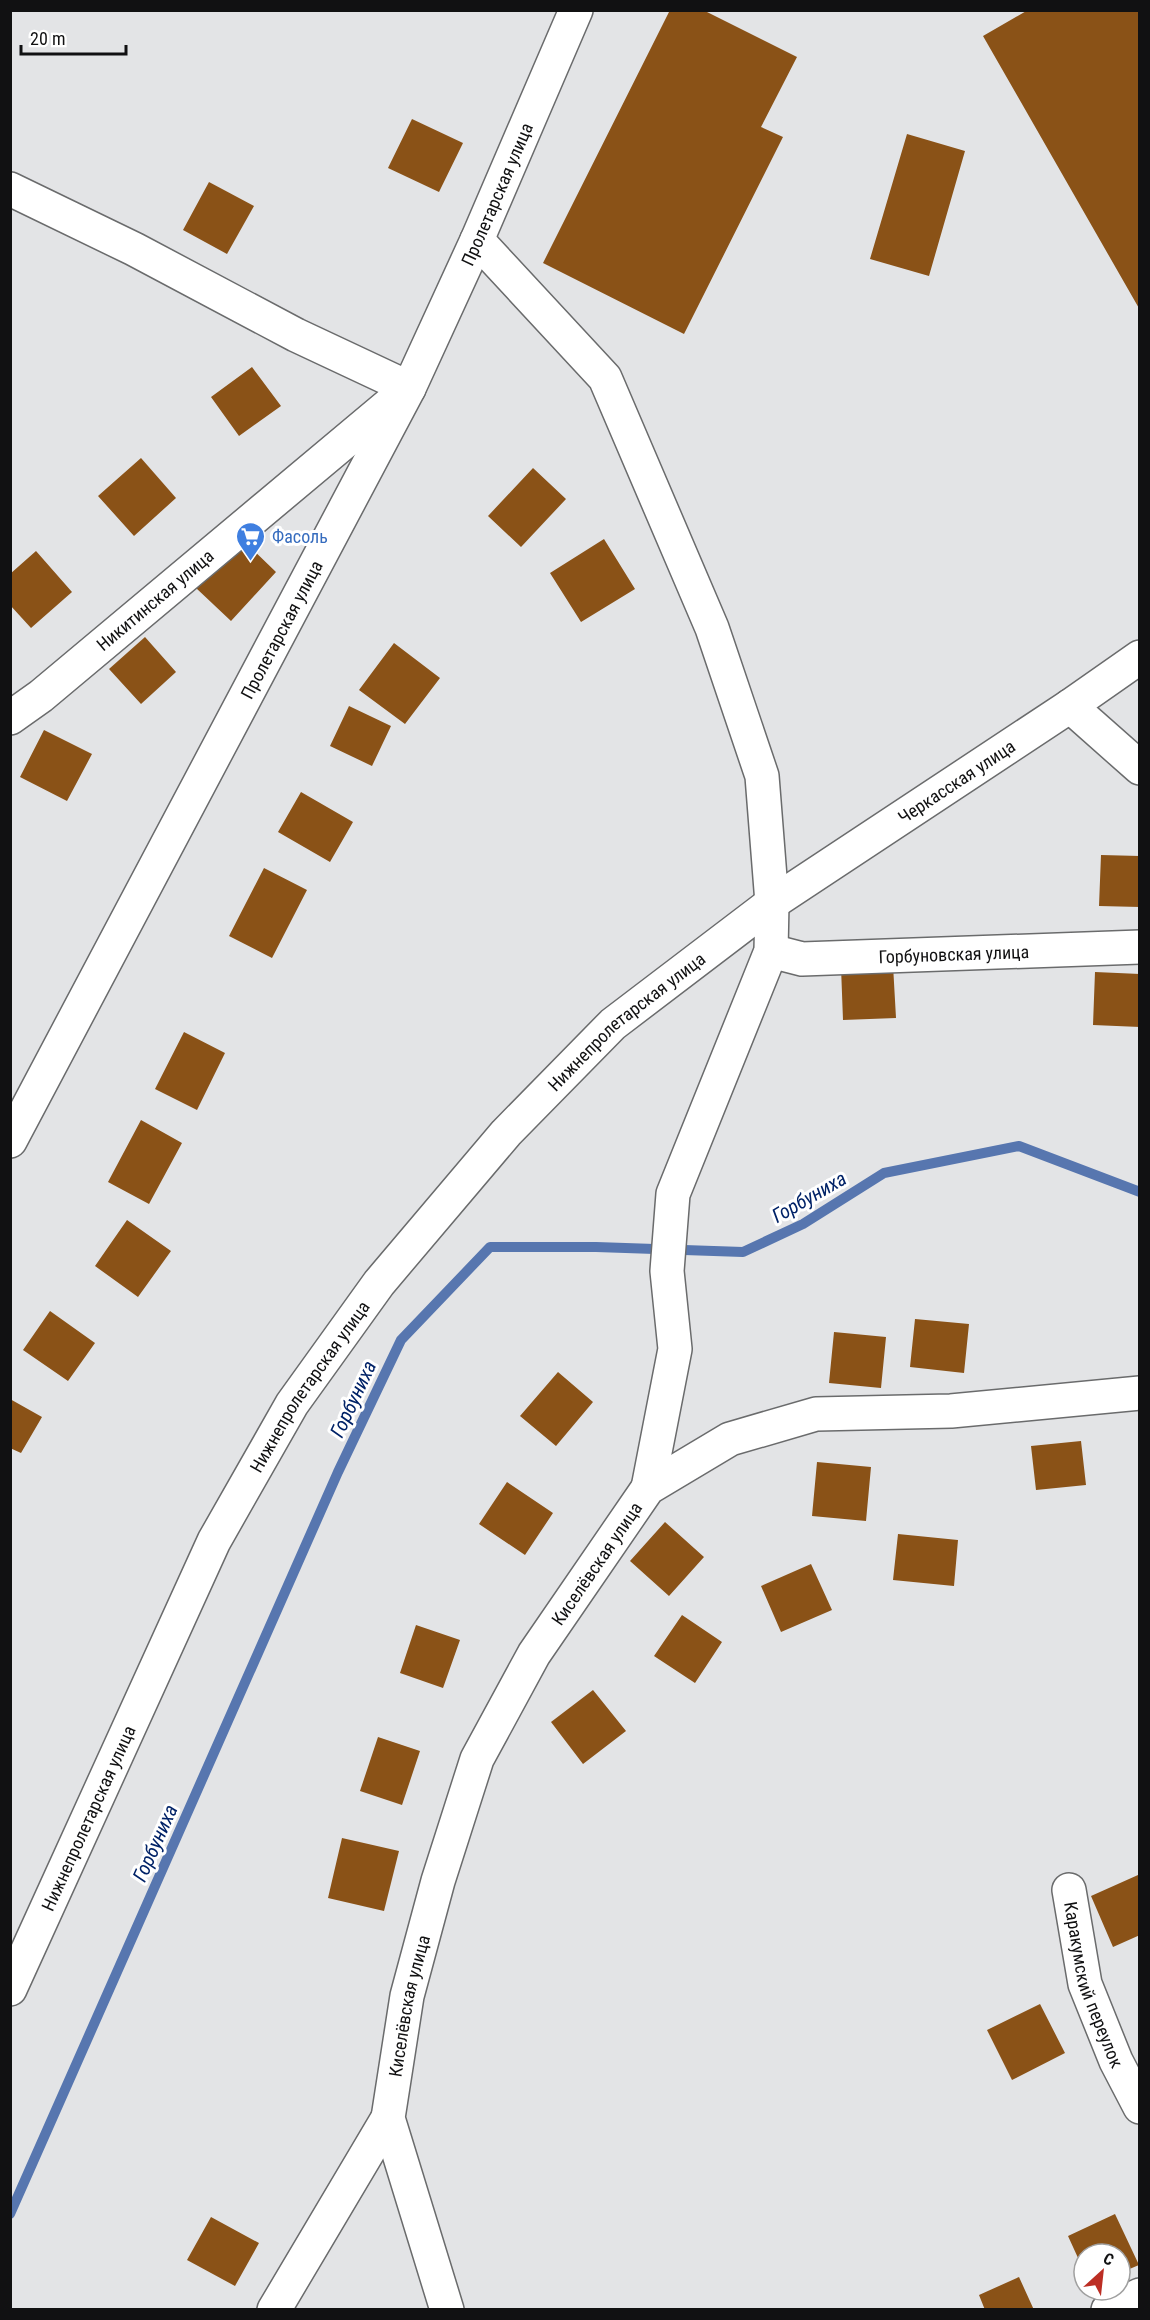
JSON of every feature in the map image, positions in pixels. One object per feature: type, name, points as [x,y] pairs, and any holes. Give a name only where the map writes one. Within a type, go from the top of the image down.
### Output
[{"type":"street","name":"Пролетарская улица","points":[[10,1141],[409,388],[477,240],[576,10]]},
{"type":"street","points":[[10,189],[134,249],[296,335],[409,388]]},
{"type":"street","points":[[477,240],[605,378],[712,628],[762,776],[772,903],[771,951],[673,1194],[667,1271],[675,1349],[648,1488]]},
{"type":"street","name":"Никитинская улица","points":[[10,718],[42,696],[409,388]]},
{"type":"street","name":"Черкасская улица","points":[[772,903],[1070,706],[1140,657]]},
{"type":"street","points":[[1070,706],[1140,768]]},
{"type":"street","name":"Нижнепролетарская улица","points":[[10,1989],[214,1541],[292,1404],[379,1283],[506,1133],[613,1024],[772,903]]},
{"type":"street","name":"Горбуновская улица","points":[[771,951],[802,959],[1092,946],[1140,947]]},
{"type":"street","name":"Киселёвская улица","points":[[274,2310],[388,2118],[407,1996],[438,1881],[477,1759],[534,1654],[648,1488],[730,1439],[816,1414],[951,1411],[1140,1393]]},
{"type":"street","name":"Каракумский переулок","points":[[1069,1890],[1084,1984],[1116,2061],[1140,2107]]},
{"type":"street","name":"Киселёвская улица","points":[[388,2118],[447,2310]]},
{"type":"street","points":[[1108,2310],[1140,2295]]},
{"type":"building","points":[[670,10],[703,10],[797,57],[761,127],[783,137],[684,334],[543,263]]},
{"type":"building","points":[[1028,10],[1140,10],[1140,310],[983,36]]},
{"type":"building","points":[[412,119],[463,143],[439,192],[388,168]]},
{"type":"building","points":[[907,134],[965,151],[929,276],[870,259]]},
{"type":"building","points":[[209,182],[254,206],[227,254],[183,230]]},
{"type":"building","points":[[252,367],[281,406],[239,436],[211,397]]},
{"type":"building","points":[[141,458],[176,498],[134,536],[98,496]]},
{"type":"building","points":[[533,468],[566,499],[521,547],[488,516]]},
{"type":"building","points":[[242,539],[276,572],[231,621],[196,588]]},
{"type":"building","points":[[604,539],[635,589],[581,622],[550,573]]},
{"type":"building","points":[[36,551],[72,592],[31,628],[10,605],[10,574]]},
{"type":"building","points":[[145,637],[176,672],[141,704],[109,669]]},
{"type":"building","points":[[394,643],[440,678],[405,724],[359,690]]},
{"type":"building","points":[[349,706],[391,726],[372,766],[330,746]]},
{"type":"building","points":[[44,730],[92,754],[67,801],[20,777]]},
{"type":"building","points":[[301,792],[353,822],[330,862],[278,832]]},
{"type":"building","points":[[1101,855],[1140,856],[1140,907],[1099,906]]},
{"type":"building","points":[[264,868],[307,890],[272,958],[229,936]]},
{"type":"building","points":[[893,965],[896,1018],[843,1020],[841,967]]},
{"type":"building","points":[[1095,972],[1140,974],[1140,1027],[1093,1025]]},
{"type":"building","points":[[184,1032],[225,1053],[197,1110],[155,1089]]},
{"type":"building","points":[[141,1120],[182,1143],[149,1204],[108,1182]]},
{"type":"building","points":[[127,1220],[171,1251],[138,1297],[95,1266]]},
{"type":"building","points":[[50,1311],[95,1343],[68,1381],[23,1350]]},
{"type":"building","points":[[915,1319],[969,1324],[964,1373],[910,1367]]},
{"type":"building","points":[[834,1332],[886,1337],[881,1388],[829,1383]]},
{"type":"building","points":[[558,1372],[593,1402],[556,1446],[520,1416]]},
{"type":"building","points":[[10,1399],[42,1417],[21,1453],[10,1448]]},
{"type":"building","points":[[1081,1441],[1086,1485],[1036,1490],[1031,1446]]},
{"type":"building","points":[[817,1462],[871,1467],[866,1521],[812,1516]]},
{"type":"building","points":[[507,1482],[553,1513],[525,1555],[479,1524]]},
{"type":"building","points":[[665,1522],[704,1557],[669,1596],[630,1561]]},
{"type":"building","points":[[898,1534],[958,1540],[954,1586],[893,1580]]},
{"type":"building","points":[[811,1564],[832,1610],[781,1632],[761,1586]]},
{"type":"building","points":[[682,1615],[722,1642],[695,1683],[654,1656]]},
{"type":"building","points":[[416,1625],[460,1640],[443,1688],[400,1673]]},
{"type":"building","points":[[593,1690],[626,1731],[583,1764],[551,1722]]},
{"type":"building","points":[[378,1737],[420,1751],[402,1805],[360,1791]]},
{"type":"building","points":[[342,1838],[399,1851],[384,1911],[328,1898]]},
{"type":"building","points":[[1138,1875],[1140,1935],[1113,1947],[1091,1896]]},
{"type":"building","points":[[1040,2004],[1065,2053],[1012,2080],[987,2030]]},
{"type":"building","points":[[1115,2214],[1128,2242],[1072,2242],[1072,2245],[1068,2236]]},
{"type":"building","points":[[211,2217],[259,2243],[235,2286],[187,2260]]},
{"type":"building","points":[[1132,2250],[1139,2265],[1132,2268]]},
{"type":"building","points":[[1019,2277],[1034,2310],[985,2310],[979,2295]]},
{"type":"waterway","name":"Горбуниха","points":[[10,2214],[338,1472],[401,1340],[490,1247],[596,1247],[743,1252],[803,1224],[884,1173],[1019,1146],[1140,1192]]},
{"type":"place","name":"Фасоль","points":[[251,562]]}]
